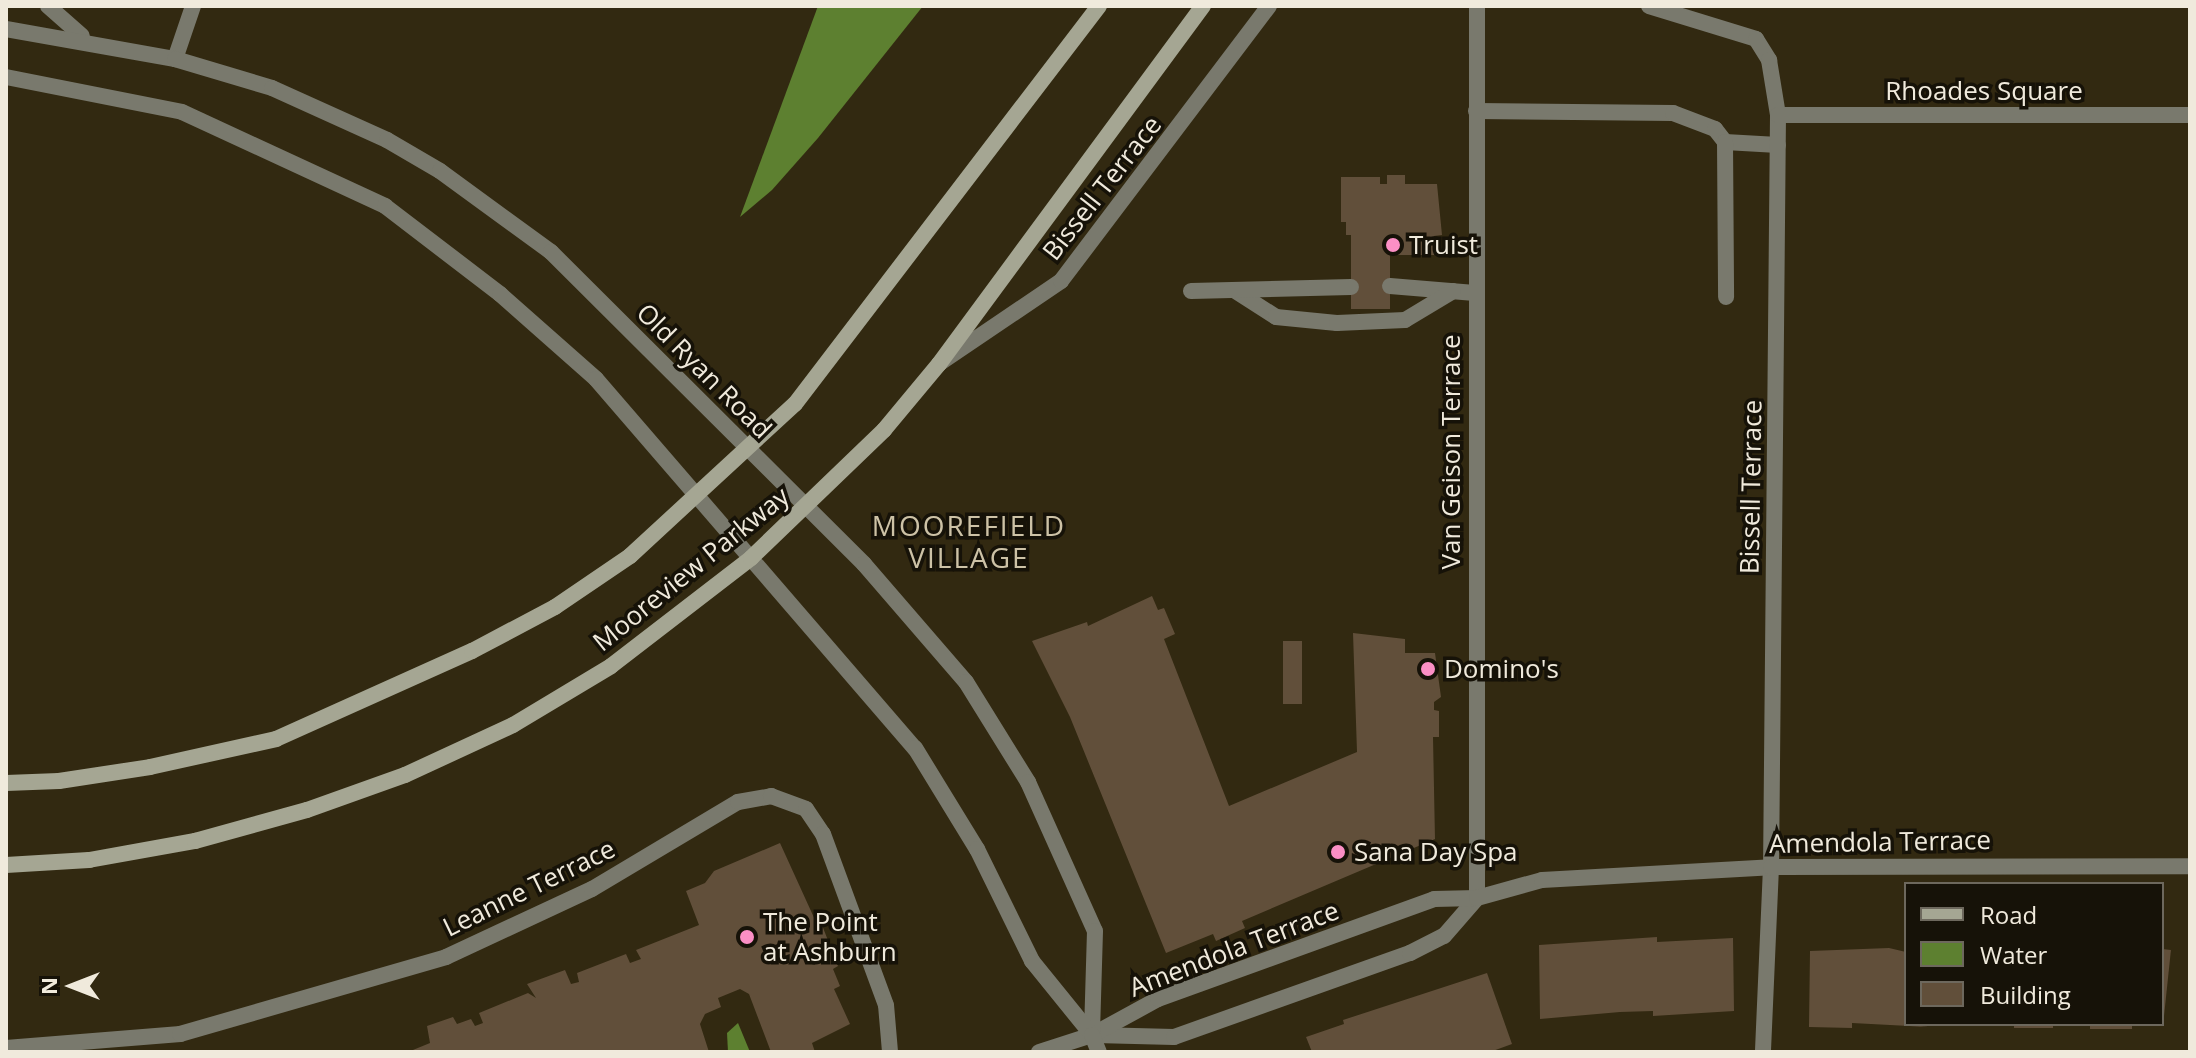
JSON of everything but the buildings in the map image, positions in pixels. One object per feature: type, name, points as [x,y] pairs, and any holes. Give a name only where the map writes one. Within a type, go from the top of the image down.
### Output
[{"type":"main road","name":"Mooreview Parkway","points":[[6,783],[59,781],[150,767],[276,739],[389,691],[555,607],[630,556],[749,451],[795,404],[876,305],[1099,6]]},
{"type":"main road","name":"Mooreview Parkway","points":[[6,865],[89,860],[195,841],[307,810],[405,775],[513,725],[611,666],[751,558],[874,440],[939,364],[1203,6]]},
{"type":"street","points":[[48,6],[69,28],[91,41]]},
{"type":"street","points":[[175,59],[193,6]]},
{"type":"street","name":"Bissell Terrace","points":[[939,364],[1061,281],[1100,236],[1269,6]]},
{"type":"street","name":"Van Geison Terrace","points":[[1477,6],[1477,898]]},
{"type":"street","name":"Bissell Terrace","points":[[1649,6],[1756,39],[1769,60],[1778,115],[1771,867],[1763,1052]]},
{"type":"street","name":"Old Ryan Road","points":[[6,29],[91,41],[175,59],[272,88],[332,114],[464,187],[551,252],[864,564],[966,682],[1028,782],[1095,931],[1092,1035]]},
{"type":"street","name":"Old Ryan Road","points":[[6,77],[182,112],[385,206],[500,294],[596,379],[915,748],[977,849],[1032,961],[1092,1035],[1099,1052]]},
{"type":"street","points":[[1476,111],[1673,113],[1715,129],[1725,142],[1726,297]]},
{"type":"street","name":"Rhoades Square","points":[[1778,115],[2190,115]]},
{"type":"street","points":[[1725,142],[1778,145]]},
{"type":"street","points":[[1390,286],[1475,293]]},
{"type":"street","points":[[1191,291],[1351,287]]},
{"type":"street","points":[[1234,290],[1276,317],[1337,323],[1405,320],[1453,291]]},
{"type":"street","name":"Leanne Terrace","points":[[6,1048],[180,1034],[446,957],[592,889],[738,802],[771,796],[806,809],[823,834],[886,1005],[890,1052]]},
{"type":"street","name":"Amendola Terrace","points":[[1092,1035],[1158,999],[1434,899],[1477,898],[1542,880],[1771,867],[2190,866]]},
{"type":"street","name":"Amendola Terrace","points":[[1092,1035],[1174,1037],[1410,953],[1444,936],[1477,898]]},
{"type":"street","points":[[180,1034],[183,1052]]},
{"type":"street","points":[[1039,1052],[1092,1035]]},
{"type":"water","points":[[818,6],[923,6],[818,138],[772,190],[740,217]]},
{"type":"water","points":[[738,1023],[750,1052],[728,1052],[727,1033]]},
{"type":"place","name":"Truist","points":[[1393,245]]},
{"type":"place","name":"Domino's","points":[[1428,669]]},
{"type":"place","name":"Sana Day Spa","points":[[1338,852]]},
{"type":"place","name":"The Point at Ashburn","points":[[747,937]]},
{"type":"district","name":"MOOREFIELD VILLAGE","points":[[969,541]]}]
